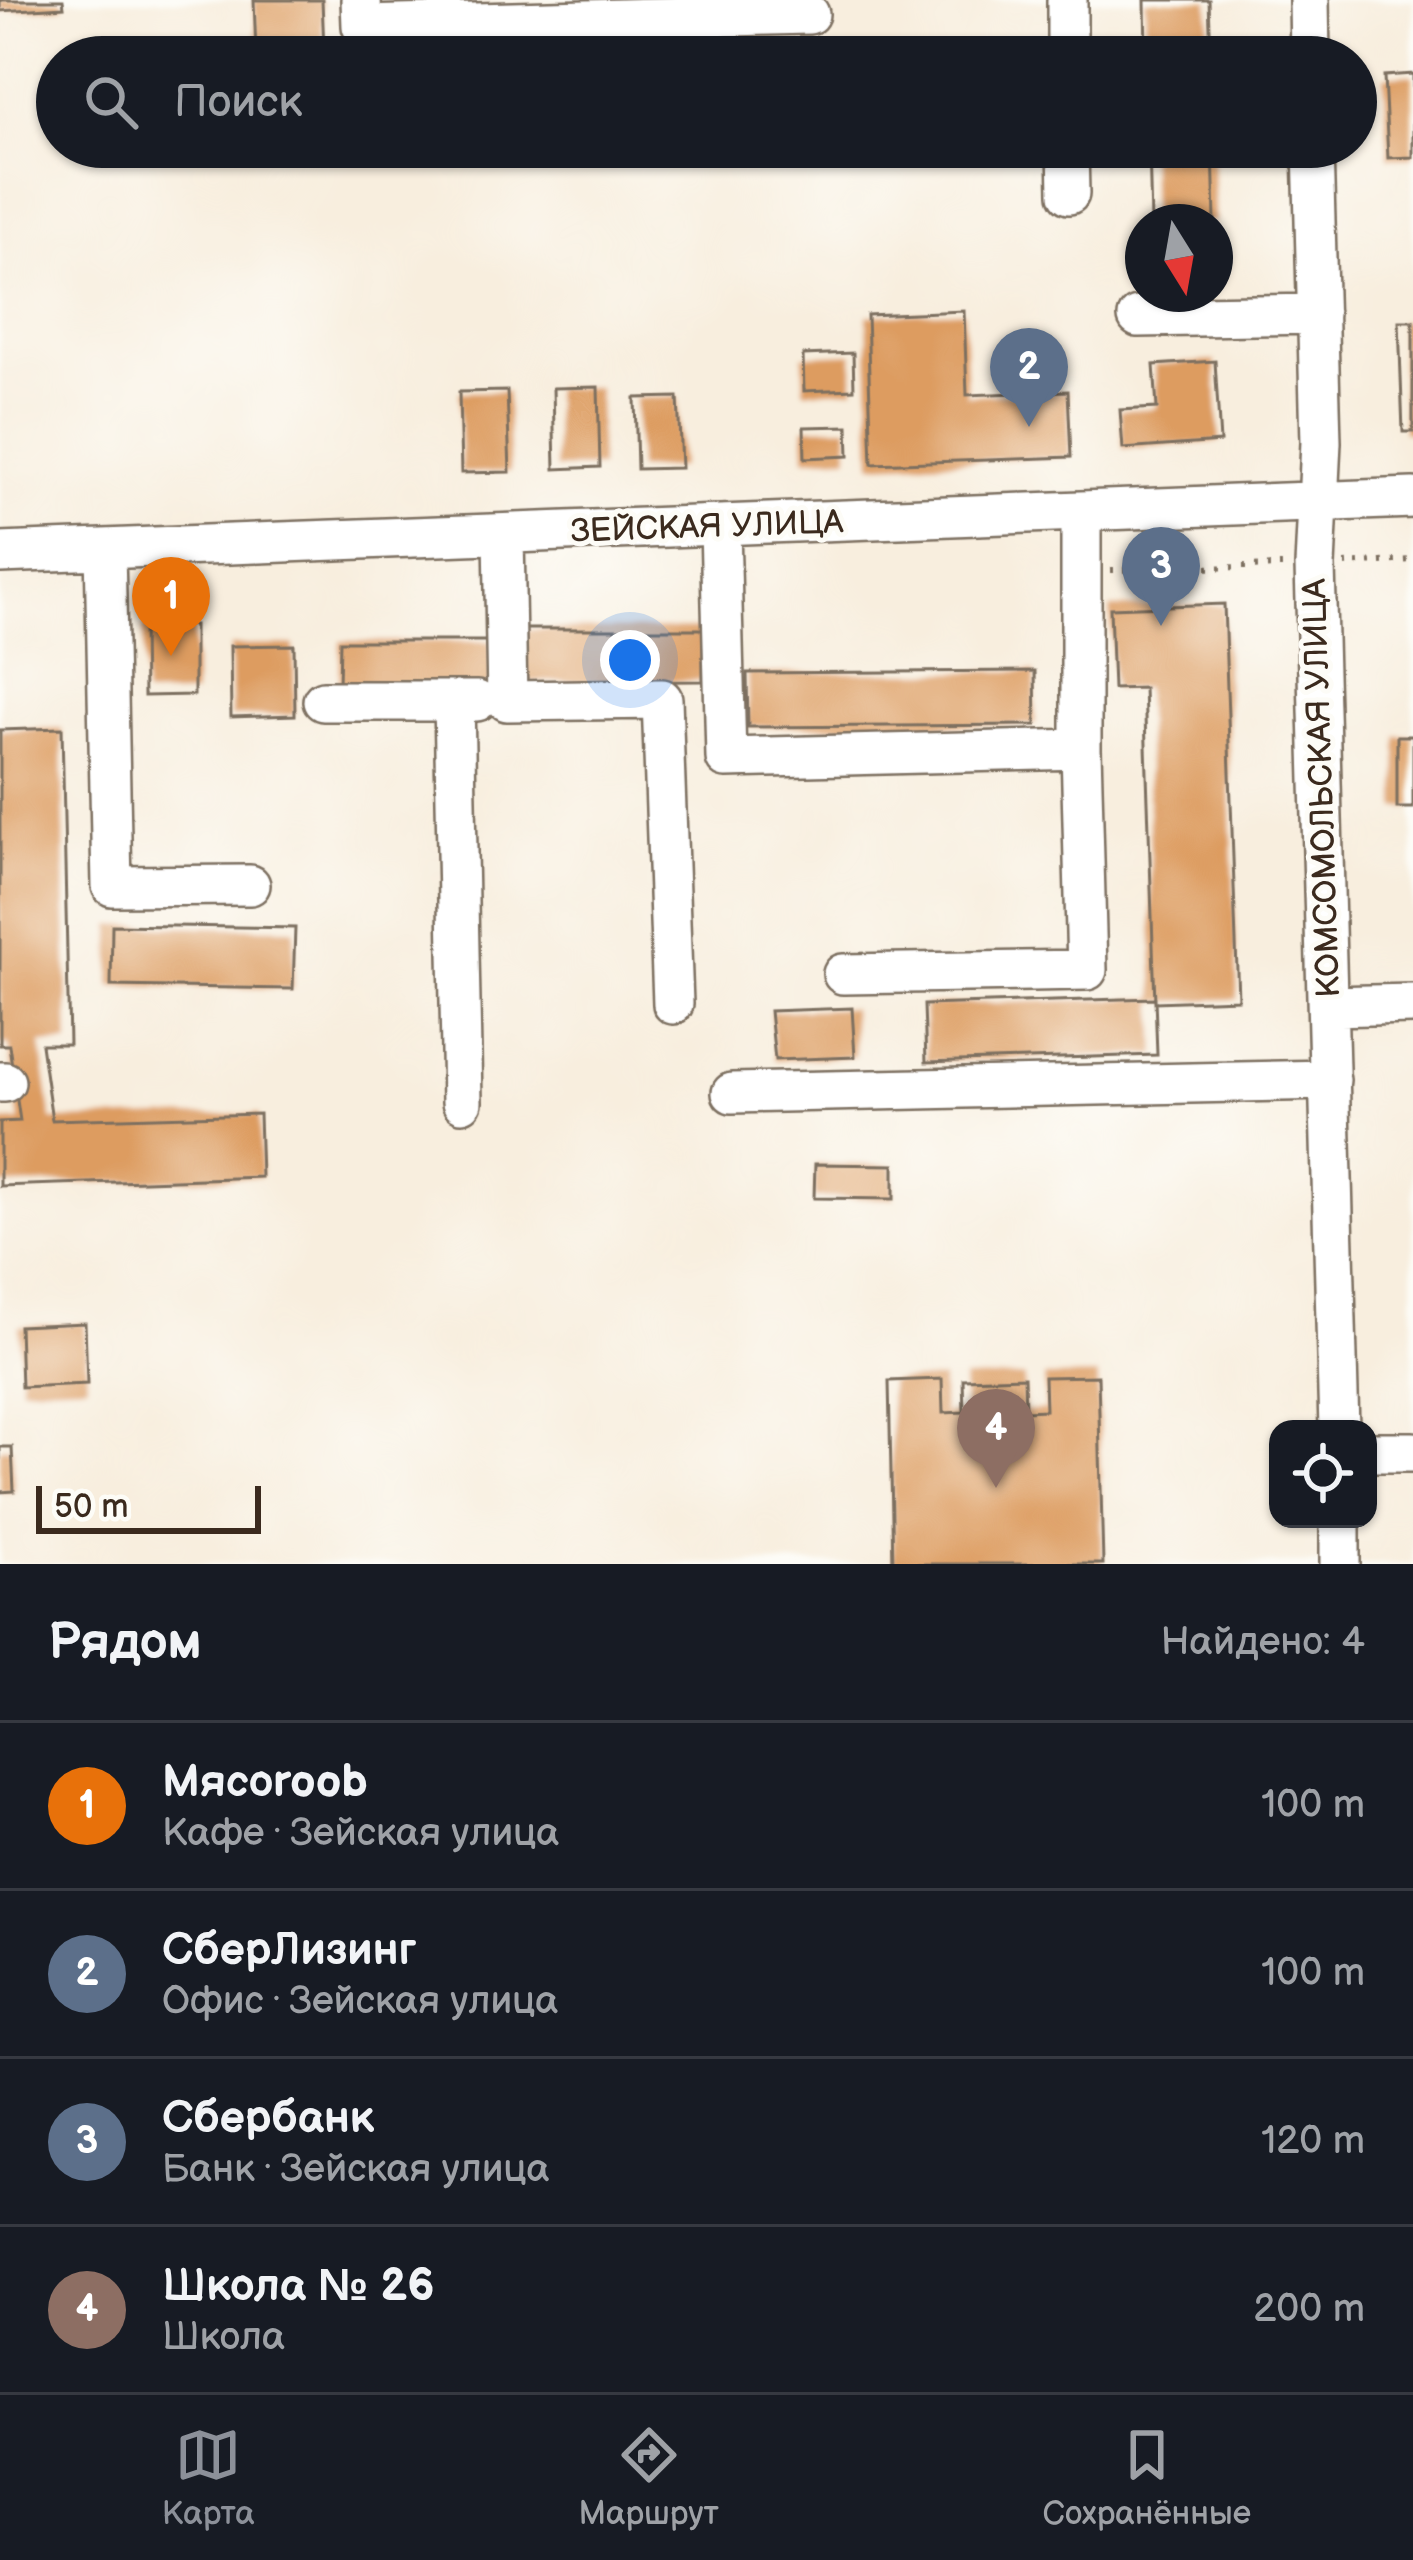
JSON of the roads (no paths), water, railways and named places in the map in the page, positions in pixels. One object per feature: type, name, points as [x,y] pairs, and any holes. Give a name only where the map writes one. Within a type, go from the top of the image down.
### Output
[{"type":"street","points":[[361,0],[362,26],[809,14]]},
{"type":"street","points":[[1067,0],[1067,36]]},
{"type":"street","points":[[1309,0],[1310,36]]},
{"type":"street","points":[[1068,168],[1069,194]]},
{"type":"street","name":"КОМСОМОЛЬСКАЯ УЛИЦА","points":[[1314,168],[1316,566],[1339,1420]]},
{"type":"street","points":[[1138,317],[1318,314]]},
{"type":"street","name":"ЗЕЙСКАЯ УЛИЦА","points":[[0,554],[1413,498]]},
{"type":"street","points":[[843,974],[1087,970],[1081,514]]},
{"type":"street","points":[[720,527],[726,758],[1081,749]]},
{"type":"street","points":[[504,535],[507,701]]},
{"type":"street","points":[[105,550],[112,886],[250,885]]},
{"type":"street","points":[[323,701],[662,699],[673,1004]]},
{"type":"street","points":[[454,701],[462,1102]]},
{"type":"street","points":[[1328,1006],[1413,1004]]},
{"type":"street","points":[[732,1093],[1330,1080]]},
{"type":"street","points":[[1377,1452],[1413,1451]]},
{"type":"street","points":[[1340,1528],[1340,1564]]},
{"type":"place","name":"СберЛизинг","points":[[1029,427]]},
{"type":"place","name":"Сбербанк","points":[[1161,626]]},
{"type":"place","name":"Мясоroob","points":[[171,656]]},
{"type":"place","name":"Школа № 26","points":[[996,1488]]}]
